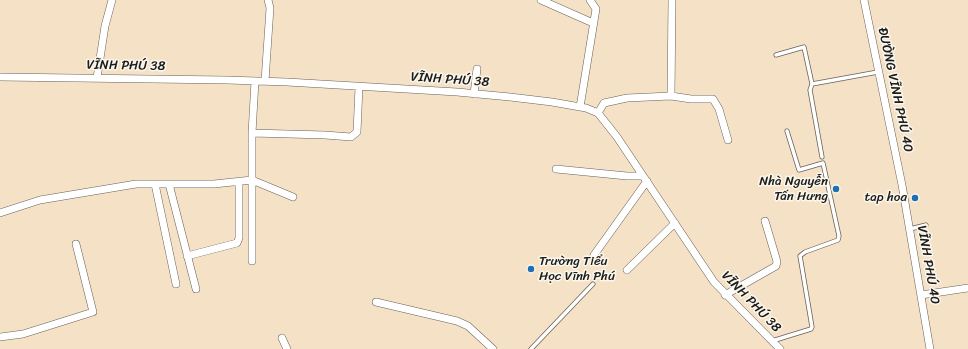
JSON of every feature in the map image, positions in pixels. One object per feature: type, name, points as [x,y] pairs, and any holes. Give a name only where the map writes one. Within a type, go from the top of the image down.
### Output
[{"type":"street","points":[[97,78],[112,0]]},
{"type":"street","points":[[265,81],[270,8],[268,0]]},
{"type":"street","points":[[541,0],[593,23]]},
{"type":"street","points":[[580,107],[596,9],[590,0]]},
{"type":"street","points":[[671,96],[672,0]]},
{"type":"street","name":"ĐƯỜNG VĨNH PHÚ 40","points":[[864,0],[902,185]]},
{"type":"street","points":[[474,94],[477,69]]},
{"type":"street","name":"VĨNH PHÚ 38","points":[[0,77],[265,81],[474,94],[545,101],[580,107],[598,113],[617,137],[714,282],[780,349]]},
{"type":"street","points":[[252,261],[252,133],[255,81]]},
{"type":"street","points":[[252,133],[325,134],[350,137],[357,132],[359,87]]},
{"type":"street","points":[[598,113],[604,103],[627,98],[671,96],[691,99],[713,99],[719,108],[728,140]]},
{"type":"street","points":[[556,169],[645,179],[594,254]]},
{"type":"street","points":[[0,213],[40,200],[136,184],[214,184],[252,180],[293,197]]},
{"type":"street","points":[[187,256],[237,243],[239,238],[239,182]]},
{"type":"street","points":[[155,184],[176,284]]},
{"type":"street","points":[[170,184],[196,289]]},
{"type":"street","name":"VĨNH PHÚ 40","points":[[902,185],[930,349]]},
{"type":"street","points":[[725,294],[776,266],[777,262],[765,221]]},
{"type":"street","points":[[627,270],[675,223]]},
{"type":"street","points":[[0,337],[23,334],[93,312],[76,244]]},
{"type":"street","points":[[921,295],[968,288]]},
{"type":"street","points":[[376,302],[457,320],[468,326],[493,349]]},
{"type":"street","points":[[282,338],[287,349]]},
{"type":"lane","points":[[776,55],[804,47],[812,84],[810,90],[822,157]]},
{"type":"lane","points":[[812,84],[878,72]]},
{"type":"lane","points":[[772,341],[811,330],[812,327],[800,256],[805,252],[838,240],[839,236],[824,163],[799,170],[787,131]]},
{"type":"lane","points":[[910,229],[926,225]]},
{"type":"lane","points":[[531,349],[593,284]]},
{"type":"place","name":"Nhà Nguyễn Tấn Hưng","points":[[836,189]]},
{"type":"place","name":"tap hoa","points":[[915,198]]},
{"type":"place","name":"Trường Tiểu Học Vĩnh Phú","points":[[531,269]]}]
